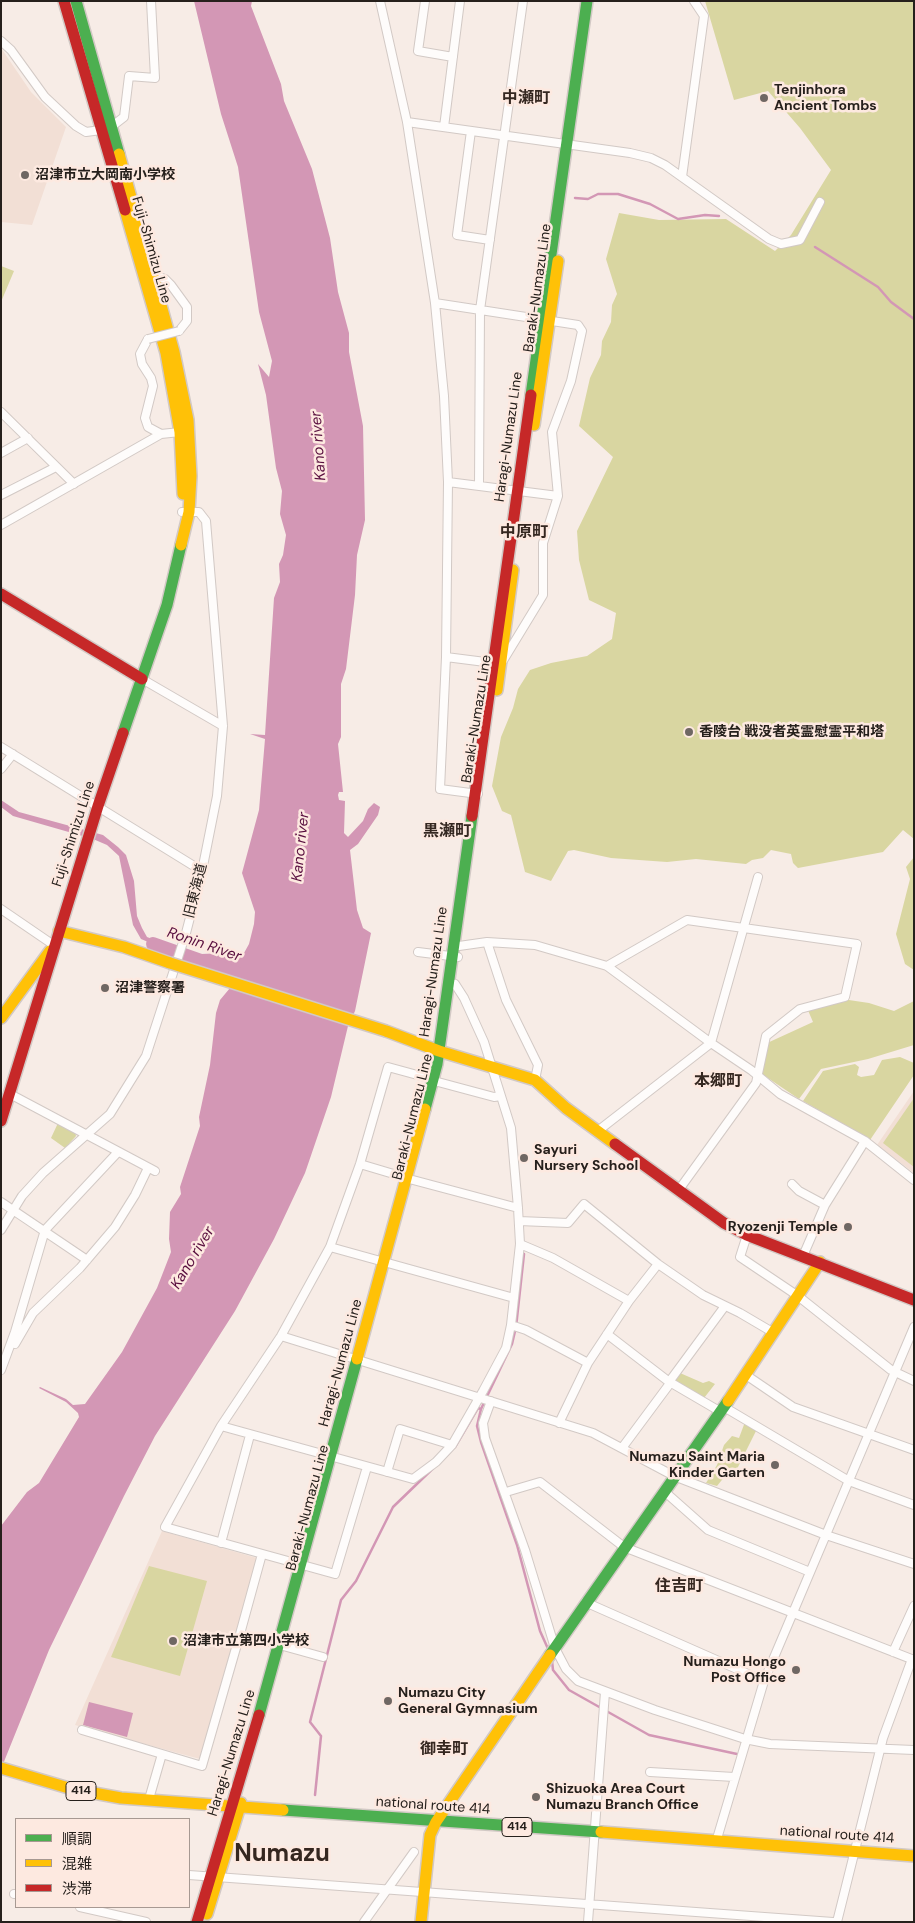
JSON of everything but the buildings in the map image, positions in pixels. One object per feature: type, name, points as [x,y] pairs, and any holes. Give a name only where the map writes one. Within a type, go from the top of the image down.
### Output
[{"type":"main road","name":"Fuji-Shimizu Line","points":[[1,1121],[5,1092],[55,946],[98,806],[167,605],[186,512],[191,476],[188,420],[174,352],[153,275],[64,1]]},
{"type":"main road","name":"Fuji-Shimizu Line","points":[[76,1],[106,128],[166,353],[180,432],[186,512]]},
{"type":"main road","points":[[570,146],[587,1]]},
{"type":"main road","name":"Baraki-Numazu Line","points":[[442,1052],[455,984],[456,953],[477,794],[570,146],[593,1]]},
{"type":"main road","points":[[1,594],[142,680]]},
{"type":"main road","points":[[59,931],[124,947],[442,1052],[535,1080],[566,1108],[599,1130],[705,1211],[747,1235],[914,1300]]},
{"type":"main road","points":[[1,1018],[32,972],[55,946]]},
{"type":"main road","name":"Haragi-Numazu Line","points":[[435,1081],[442,1052],[456,953]]},
{"type":"main road","name":"Baraki-Numazu Line","points":[[204,1922],[215,1877],[305,1565],[435,1081]]},
{"type":"main road","points":[[421,1922],[430,1835],[436,1822],[624,1547],[723,1410],[820,1262]]},
{"type":"main road","name":"national route 414","points":[[1,1768],[99,1795],[436,1822],[594,1831],[914,1856]]},
{"type":"main road","points":[[197,1922],[215,1877]]},
{"type":"street","points":[[1,40],[11,50],[45,97],[76,126],[86,132],[106,128],[122,120],[126,113],[129,76],[155,78],[151,1]]},
{"type":"street","points":[[380,1],[407,122],[435,303],[444,396],[448,482],[446,657],[440,789],[477,794]]},
{"type":"street","points":[[425,1],[418,51],[453,56]]},
{"type":"street","points":[[444,127],[460,1]]},
{"type":"street","points":[[480,486],[480,310],[523,1]]},
{"type":"street","points":[[682,177],[704,16],[694,1]]},
{"type":"street","points":[[407,122],[630,153],[651,158],[666,165],[769,239],[781,244],[800,240],[820,202]]},
{"type":"street","points":[[471,131],[457,235],[490,240]]},
{"type":"street","points":[[153,275],[164,279],[187,307],[187,321],[179,331],[148,339],[140,354],[142,364],[151,378],[153,386],[145,418],[148,427],[161,434]]},
{"type":"street","points":[[435,303],[578,325],[582,331],[571,380],[552,432],[558,496],[542,543],[543,595],[497,663],[446,657]]},
{"type":"street","points":[[1,412],[74,484]]},
{"type":"street","points":[[1,525],[161,434],[180,432]]},
{"type":"street","points":[[1,452],[28,438]]},
{"type":"street","points":[[1,495],[56,467]]},
{"type":"street","points":[[448,482],[558,496]]},
{"type":"street","name":"旧東海道","points":[[1,1230],[12,1209],[43,1173],[110,1114],[150,1047],[186,933],[202,871],[217,796],[223,726],[206,521],[199,512],[186,512]]},
{"type":"street","points":[[142,680],[223,726]]},
{"type":"street","points":[[1,747],[202,871]]},
{"type":"street","points":[[1,768],[12,754]]},
{"type":"street","points":[[599,1130],[711,1043],[758,877]]},
{"type":"street","points":[[1,909],[55,946]]},
{"type":"street","points":[[607,966],[687,920],[857,944],[845,997],[800,1009],[766,1036],[756,1083],[678,1191]]},
{"type":"street","points":[[487,942],[506,1000],[538,1065],[535,1080]]},
{"type":"street","points":[[418,952],[456,953],[487,942],[535,945],[607,966],[759,1076],[780,1094],[865,1141],[914,1180]]},
{"type":"street","points":[[221,1426],[413,1479],[436,1462],[452,1444],[506,1348],[511,1325],[520,1244],[511,1128],[484,1042],[464,998],[455,984]]},
{"type":"street","points":[[367,1467],[335,1574],[165,1527],[221,1426],[281,1336],[330,1247],[360,1164],[388,1067],[494,1097],[501,1096]]},
{"type":"street","points":[[5,1092],[151,1169],[126,1211],[87,1260],[33,1313],[8,1353]]},
{"type":"street","points":[[803,1256],[825,1205],[865,1141]]},
{"type":"street","points":[[1,1370],[8,1353],[45,1230],[118,1152]]},
{"type":"street","points":[[360,1164],[518,1208]]},
{"type":"street","points":[[792,1184],[825,1205]]},
{"type":"street","points":[[1,1202],[87,1260]]},
{"type":"street","points":[[518,1221],[568,1223],[584,1204],[658,1264],[703,1295],[774,1333]]},
{"type":"street","points":[[747,1235],[740,1257],[798,1296],[894,1371],[914,1381]]},
{"type":"street","points":[[520,1244],[553,1258],[630,1301]]},
{"type":"street","points":[[330,1247],[514,1298]]},
{"type":"street","points":[[559,1423],[588,1363],[630,1301],[658,1264]]},
{"type":"street","points":[[622,1448],[725,1306]]},
{"type":"street","points":[[511,1325],[526,1330],[588,1363]]},
{"type":"street","points":[[716,1842],[745,1739],[764,1681],[914,1327]]},
{"type":"street","points":[[608,1334],[670,1382],[849,1481],[914,1505]]},
{"type":"street","points":[[281,1336],[593,1433],[674,1476],[826,1535],[914,1564]]},
{"type":"street","points":[[746,1375],[793,1407],[914,1450]]},
{"type":"street","points":[[491,1401],[484,1423],[485,1438],[506,1492],[555,1648],[566,1669],[578,1681],[605,1692],[745,1739],[770,1744],[914,1750]]},
{"type":"street","points":[[387,1472],[400,1429],[452,1444]]},
{"type":"street","points":[[221,1543],[250,1435]]},
{"type":"street","points":[[506,1492],[540,1482],[624,1547],[913,1660],[881,1748],[853,1851],[837,1922]]},
{"type":"street","points":[[664,1491],[708,1530],[810,1572]]},
{"type":"street","points":[[82,1730],[202,1766],[262,1554]]},
{"type":"street","points":[[586,1602],[764,1681]]},
{"type":"street","points":[[893,1652],[914,1606]]},
{"type":"street","points":[[240,1634],[323,1656]]},
{"type":"street","points":[[588,1922],[605,1692]]},
{"type":"street","points":[[149,1799],[162,1754]]},
{"type":"street","points":[[650,1772],[734,1778]]},
{"type":"street","points":[[364,1922],[414,1852]]},
{"type":"street","points":[[190,1875],[388,1888],[833,1922]]},
{"type":"street","points":[[84,1908],[146,1922]]},
{"type":"shaded area","points":[[705,1],[914,1],[914,839],[903,830],[883,852],[798,868],[793,863],[791,854],[771,850],[763,858],[752,860],[746,864],[696,859],[667,862],[611,858],[574,850],[568,851],[551,881],[525,872],[511,815],[502,811],[492,786],[501,737],[513,708],[518,689],[530,670],[551,663],[587,656],[612,639],[616,613],[589,600],[579,560],[577,531],[613,457],[579,426],[590,378],[601,355],[602,341],[611,322],[612,305],[617,294],[606,259],[619,213],[659,220],[726,219],[775,251],[791,235],[831,170],[800,128],[768,91],[734,100]]},
{"type":"shaded area","name":"沼津市立大岡南小学校","points":[[1,48],[31,92],[66,127],[32,225],[1,222]]},
{"type":"shaded area","points":[[1,266],[14,271],[1,302]]},
{"type":"shaded area","points":[[914,857],[914,970],[905,964],[896,934],[910,879],[906,867]]},
{"type":"shaded area","points":[[842,999],[869,1003],[894,1011],[914,1001],[914,1045],[868,1059],[821,1069],[799,1099],[762,1074],[765,1044],[813,1022],[807,1008]]},
{"type":"shaded area","points":[[900,1057],[914,1063],[914,1075],[870,1140],[803,1101],[823,1071],[855,1064],[859,1067],[857,1075],[861,1077],[874,1075],[882,1060]]},
{"type":"shaded area","points":[[914,1091],[914,1173],[877,1145]]},
{"type":"shaded area","points":[[914,1098],[914,1167],[883,1143]]},
{"type":"shaded area","points":[[58,1123],[75,1132],[76,1136],[65,1148],[51,1138]]},
{"type":"shaded area","points":[[680,1373],[703,1383],[709,1381],[715,1384],[704,1398],[673,1382]]},
{"type":"shaded area","points":[[745,1422],[757,1429],[735,1473],[730,1470],[717,1486],[706,1483],[717,1465],[724,1445],[732,1436],[739,1438]]},
{"type":"shaded area","name":"沼津市立第四小学校","points":[[162,1531],[257,1558],[200,1759],[75,1725]]},
{"type":"shaded area","points":[[149,1566],[207,1581],[180,1676],[111,1657]]},
{"type":"water","name":"Kano river","points":[[194,1],[252,1],[251,6],[281,84],[284,101],[312,169],[330,238],[338,292],[349,333],[349,352],[363,426],[365,520],[357,555],[355,595],[346,669],[341,684],[341,737],[338,744],[343,792],[339,792],[338,795],[339,800],[345,801],[344,833],[348,837],[363,821],[368,809],[374,803],[380,807],[378,815],[358,844],[350,850],[357,910],[363,928],[371,933],[355,1011],[348,1026],[331,1097],[305,1173],[274,1239],[235,1311],[155,1436],[124,1496],[49,1650],[1,1769],[1,1526],[27,1492],[39,1483],[79,1417],[78,1413],[66,1402],[39,1388],[66,1399],[73,1405],[85,1404],[122,1352],[157,1288],[171,1252],[169,1239],[170,1212],[181,1194],[180,1187],[200,1126],[199,1117],[210,1065],[216,1013],[220,1000],[230,988],[232,978],[229,973],[213,962],[201,959],[201,954],[226,953],[239,955],[244,953],[249,944],[254,924],[255,912],[242,873],[259,810],[265,739],[250,734],[265,735],[274,598],[280,582],[279,564],[283,555],[286,535],[280,514],[282,491],[276,468],[266,395],[258,364],[269,377],[272,361],[259,312],[238,167],[221,114]]},
{"type":"water","points":[[1,800],[19,812],[103,835],[118,847],[126,855],[134,881],[137,916],[142,928],[147,937],[171,946],[170,951],[141,939],[133,925],[119,856],[107,845],[93,839],[13,816],[1,807]]},
{"type":"water","points":[[89,1702],[133,1713],[127,1737],[83,1725]]},
{"type":"waterway","points":[[575,198],[588,199],[598,194],[618,194],[650,204],[678,219],[705,215],[719,216]]},
{"type":"waterway","points":[[815,247],[878,287],[891,302],[914,319]]},
{"type":"waterway","name":"Ronin River","points":[[153,944],[241,975]]},
{"type":"waterway","points":[[455,1447],[478,1408],[481,1409],[512,1344],[516,1327],[524,1254]]},
{"type":"waterway","points":[[481,1409],[477,1426],[481,1442],[517,1545],[540,1631],[549,1651]]},
{"type":"waterway","points":[[315,1795],[321,1736],[310,1722],[341,1600],[356,1581],[393,1507],[448,1454]]},
{"type":"waterway","points":[[552,1661],[553,1670],[569,1690],[649,1735],[737,1754]]},
{"type":"traffic: fast","points":[[76,1],[119,154]]},
{"type":"traffic: fast","points":[[531,395],[587,1]]},
{"type":"traffic: fast","points":[[123,733],[167,605],[181,545]]},
{"type":"traffic: fast","points":[[425,1109],[437,1064],[472,816]]},
{"type":"traffic: fast","points":[[259,1715],[357,1359]]},
{"type":"traffic: fast","points":[[550,1655],[728,1401]]},
{"type":"traffic: fast","points":[[283,1810],[601,1832]]},
{"type":"traffic: slow","points":[[119,154],[174,352],[188,420],[191,476],[189,512],[181,545]]},
{"type":"traffic: slow","points":[[125,210],[166,353],[180,432],[183,494]]},
{"type":"traffic: slow","points":[[534,425],[558,261]]},
{"type":"traffic: slow","points":[[497,690],[513,570]]},
{"type":"traffic: slow","points":[[59,931],[124,947],[170,963]]},
{"type":"traffic: slow","points":[[1,1018],[50,951]]},
{"type":"traffic: slow","points":[[170,963],[386,1031]]},
{"type":"traffic: slow","points":[[386,1031],[439,1051],[535,1080],[566,1108],[615,1144]]},
{"type":"traffic: slow","points":[[357,1359],[425,1109]]},
{"type":"traffic: slow","points":[[728,1401],[820,1262]]},
{"type":"traffic: slow","points":[[421,1922],[430,1835],[436,1822],[550,1655]]},
{"type":"traffic: slow","points":[[1,1768],[72,1789],[121,1798],[283,1810]]},
{"type":"traffic: slow","points":[[207,1914],[241,1803]]},
{"type":"traffic: slow","points":[[601,1832],[914,1856]]},
{"type":"traffic: jam","points":[[64,1],[125,210]]},
{"type":"traffic: jam","points":[[472,816],[531,395]]},
{"type":"traffic: jam","points":[[1,594],[142,679]]},
{"type":"traffic: jam","points":[[1,1121],[98,806],[123,733]]},
{"type":"traffic: jam","points":[[615,1144],[724,1223],[747,1235],[914,1300]]},
{"type":"traffic: jam","points":[[197,1922],[259,1715]]},
{"type":"place","name":"Tenjinhora Ancient Tombs","points":[[764,98]]},
{"type":"place","name":"沼津市立大岡南小学校","points":[[25,175]]},
{"type":"place","name":"香陵台 戦没者英霊慰霊平和塔","points":[[689,732]]},
{"type":"place","name":"沼津警察署","points":[[105,988]]},
{"type":"place","name":"Sayuri Nursery School","points":[[524,1158]]},
{"type":"place","name":"Ryozenji Temple","points":[[848,1227]]},
{"type":"place","name":"Numazu Saint Maria Kinder Garten","points":[[775,1465]]},
{"type":"place","name":"沼津市立第四小学校","points":[[173,1641]]},
{"type":"place","name":"Numazu Hongo Post Office","points":[[796,1670]]},
{"type":"place","name":"Numazu City General Gymnasium","points":[[388,1701]]},
{"type":"place","name":"Shizuoka Area Court Numazu Branch Office","points":[[536,1797]]},
{"type":"district","name":"中瀬町","points":[[526,99]]},
{"type":"district","name":"中原町","points":[[524,533]]},
{"type":"district","name":"黒瀬町","points":[[447,832]]},
{"type":"district","name":"本郷町","points":[[718,1082]]},
{"type":"district","name":"住吉町","points":[[679,1587]]},
{"type":"district","name":"御幸町","points":[[444,1750]]},
{"type":"district","name":"Numazu","points":[[282,1855]]}]
